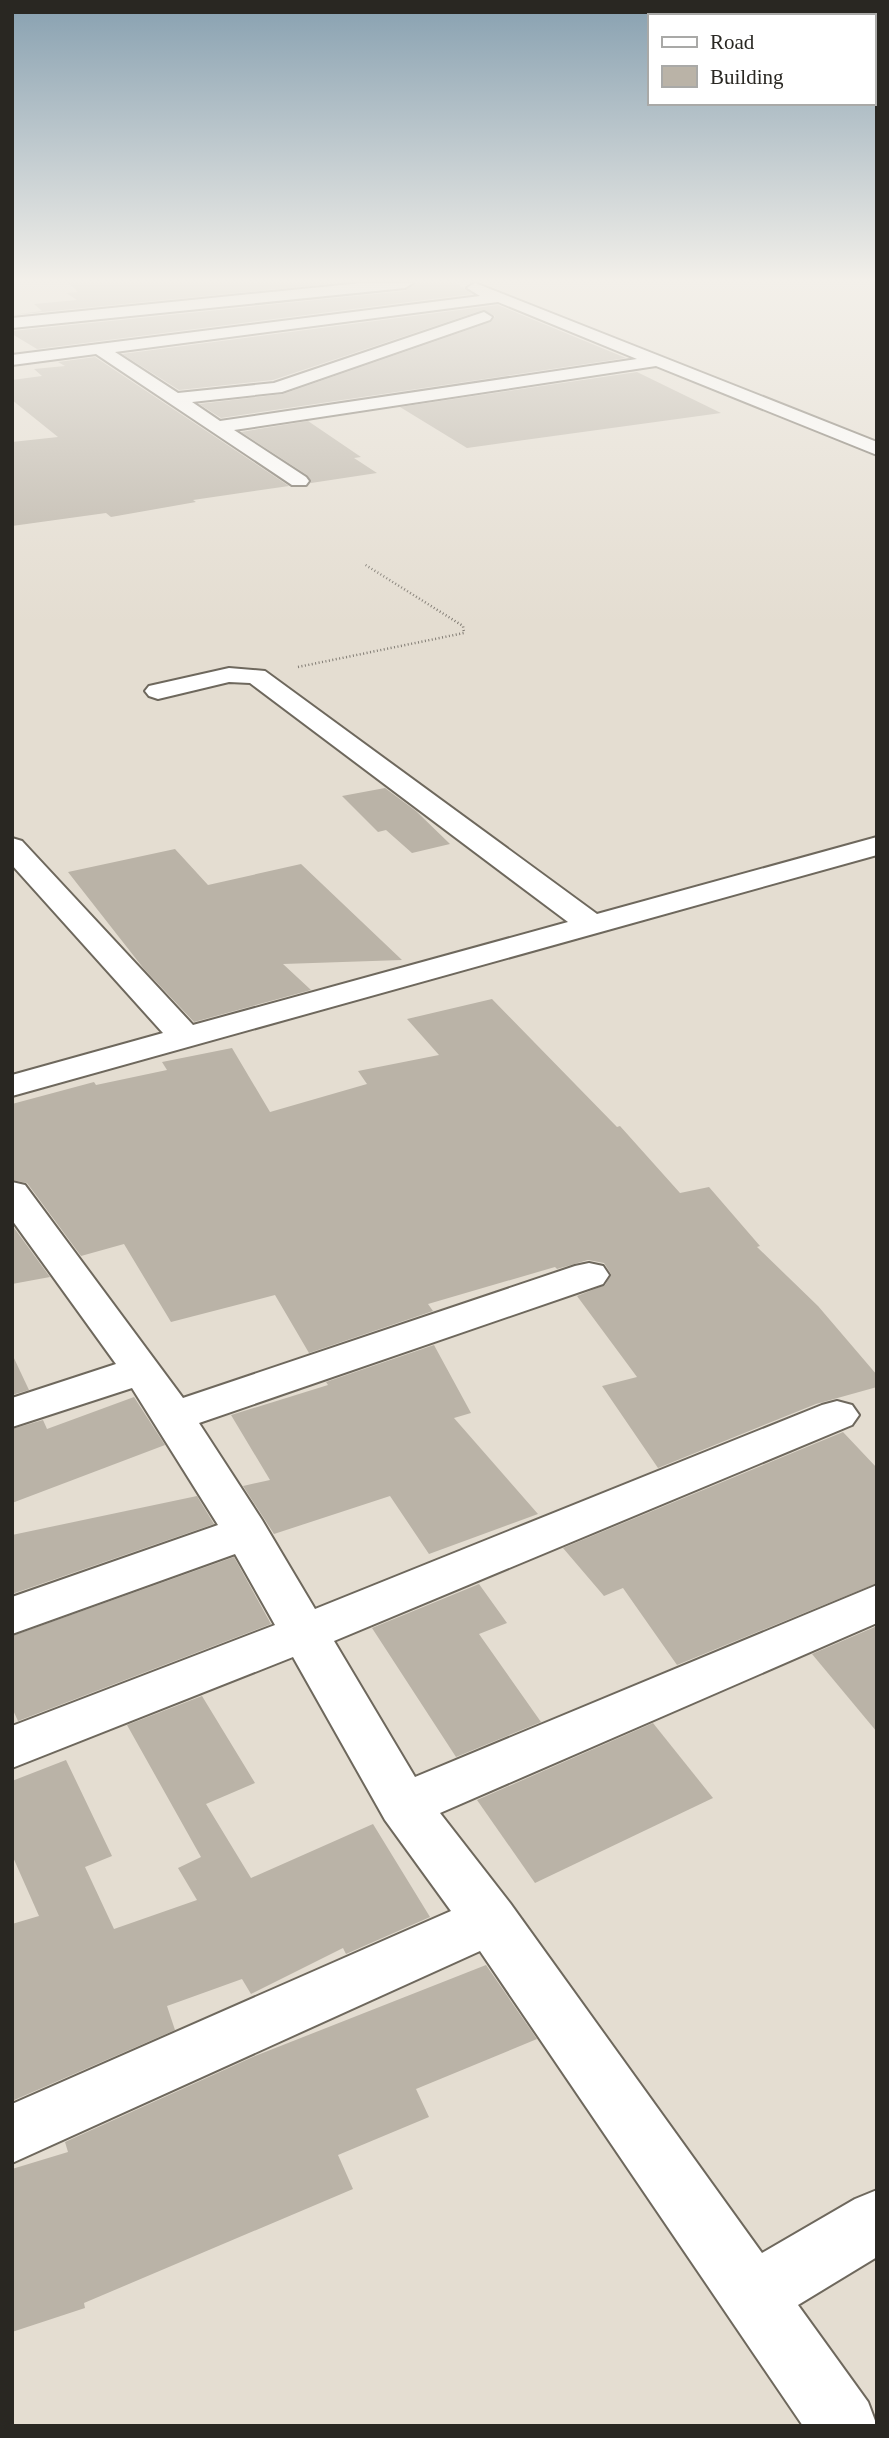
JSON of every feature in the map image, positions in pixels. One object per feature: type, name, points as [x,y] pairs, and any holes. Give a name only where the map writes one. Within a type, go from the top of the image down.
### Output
[{"type":"street","points":[[170,397],[299,481]]},
{"type":"street","points":[[173,399],[194,397]]},
{"type":"street","points":[[216,426],[414,397]]},
{"type":"street","points":[[746,397],[877,449]]},
{"type":"street","points":[[158,691],[229,675],[256,676],[590,924]]},
{"type":"street","points":[[12,1086],[877,846]]},
{"type":"street","points":[[12,847],[186,1038]]},
{"type":"street","points":[[21,1220],[142,1370],[246,1532],[302,1634],[404,1805],[490,1920],[844,2426]]},
{"type":"street","points":[[173,1417],[589,1275]]},
{"type":"street","points":[[12,1413],[142,1370]]},
{"type":"street","points":[[12,1748],[302,1634],[837,1415]]},
{"type":"street","points":[[12,1616],[246,1532]]},
{"type":"street","points":[[404,1805],[877,1603]]},
{"type":"street","points":[[12,2134],[490,1920]]},
{"type":"street","points":[[753,2295],[877,2221]]},
{"type":"path","points":[[256,676],[464,633],[466,629],[463,626],[364,564]]},
{"type":"building","points":[[12,397],[155,397],[289,486],[193,500],[196,502],[111,517],[106,513],[12,526],[12,442],[58,437],[12,400]]},
{"type":"building","points":[[260,397],[364,397],[221,418],[199,404]]},
{"type":"building","points":[[469,397],[688,397],[721,413],[467,448],[400,407]]},
{"type":"building","points":[[308,421],[361,457],[354,458],[377,473],[311,483],[307,475],[241,432]]},
{"type":"building","points":[[385,788],[416,811],[450,844],[412,853],[386,830],[378,832],[342,796]]},
{"type":"building","points":[[175,849],[208,885],[301,864],[402,960],[283,964],[311,990],[194,1022],[144,969],[68,872]]},
{"type":"building","points":[[492,999],[617,1127],[620,1126],[680,1193],[709,1187],[760,1246],[757,1247],[818,1306],[877,1375],[877,1387],[816,1404],[658,1468],[602,1386],[637,1377],[577,1296],[605,1285],[611,1274],[604,1263],[588,1260],[557,1269],[555,1267],[428,1304],[433,1311],[309,1353],[275,1295],[171,1322],[124,1244],[81,1256],[27,1183],[12,1180],[12,1104],[94,1082],[96,1085],[167,1070],[162,1062],[232,1048],[270,1112],[367,1084],[358,1071],[439,1055],[407,1019]]},
{"type":"building","points":[[12,1225],[50,1277],[12,1284]]},
{"type":"building","points":[[434,1345],[471,1413],[454,1418],[538,1514],[429,1554],[390,1496],[274,1534],[243,1486],[270,1480],[231,1415],[328,1385],[326,1382]]},
{"type":"building","points":[[12,1354],[29,1390],[12,1395]]},
{"type":"building","points":[[134,1397],[165,1445],[12,1503],[12,1429],[43,1420],[47,1429]]},
{"type":"building","points":[[843,1432],[877,1468],[877,1583],[677,1665],[623,1588],[604,1596],[563,1548]]},
{"type":"building","points":[[197,1496],[214,1524],[12,1594],[12,1535]]},
{"type":"building","points":[[234,1557],[271,1624],[18,1721],[12,1708],[12,1636]]},
{"type":"building","points":[[479,1584],[507,1623],[479,1634],[541,1722],[456,1757],[372,1628]]},
{"type":"building","points":[[877,1626],[877,1732],[812,1654]]},
{"type":"building","points":[[202,1696],[255,1783],[206,1804],[251,1878],[373,1824],[430,1917],[346,1954],[343,1948],[251,1994],[242,1979],[167,2006],[175,2030],[12,2101],[12,1924],[39,1916],[12,1855],[12,1781],[66,1760],[112,1856],[85,1867],[114,1929],[197,1900],[178,1868],[201,1857],[127,1725]]},
{"type":"building","points":[[653,1723],[713,1798],[535,1883],[477,1800]]},
{"type":"building","points":[[486,1965],[537,2039],[416,2089],[429,2117],[338,2155],[353,2189],[84,2303],[85,2308],[12,2332],[12,2169],[68,2152],[65,2142],[255,2056]]}]
